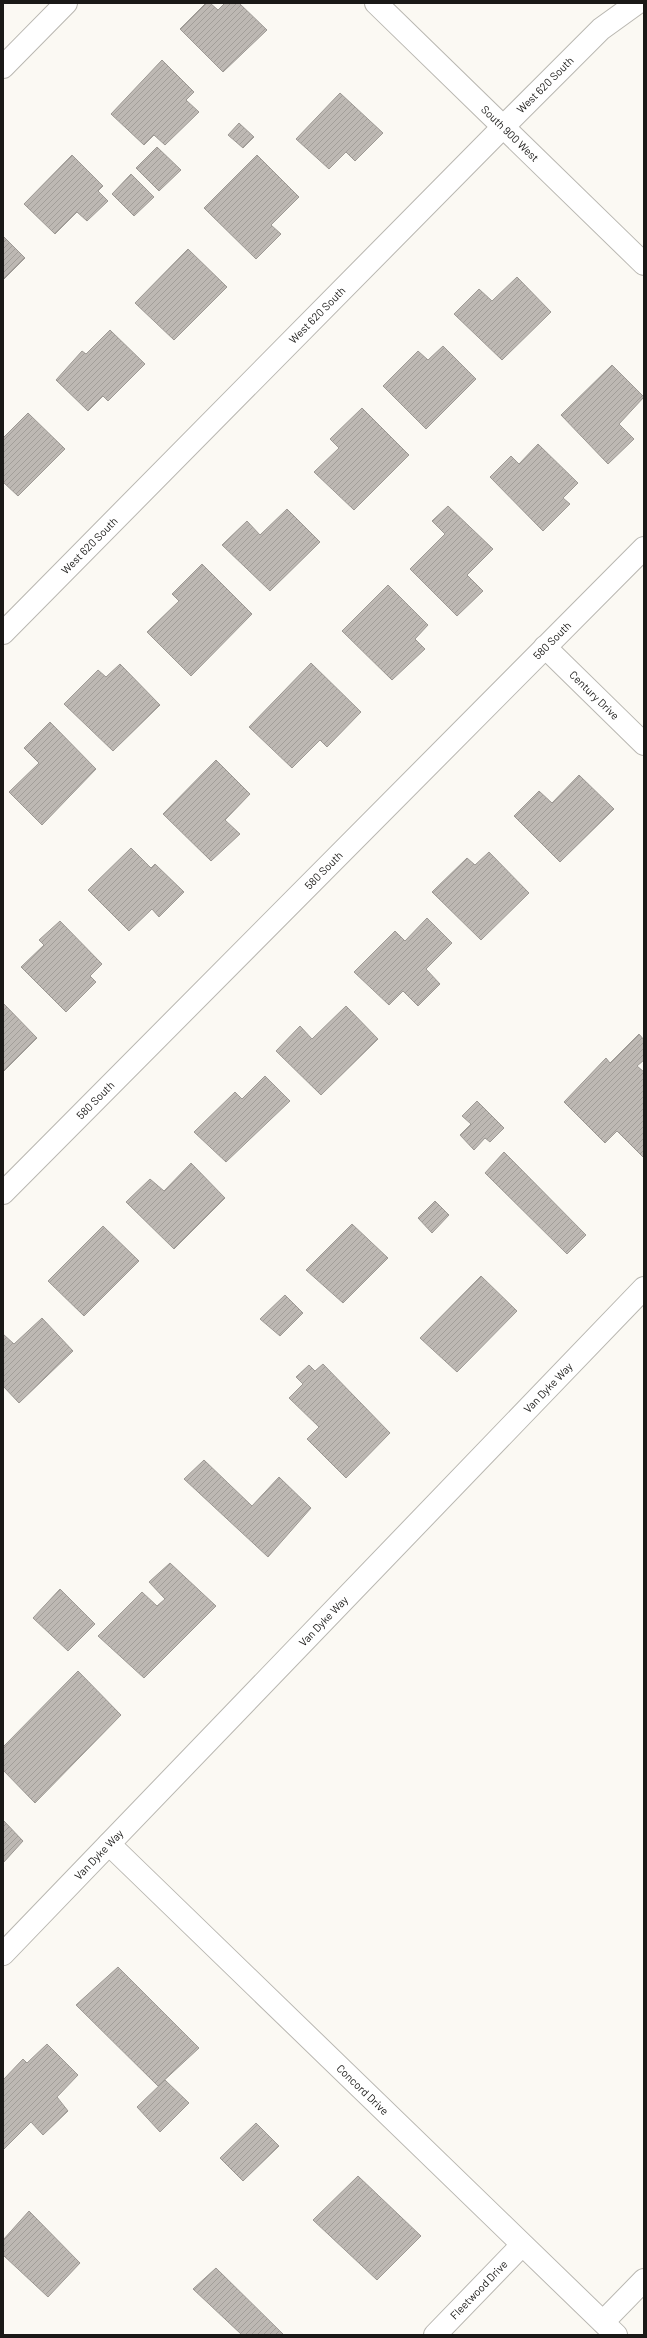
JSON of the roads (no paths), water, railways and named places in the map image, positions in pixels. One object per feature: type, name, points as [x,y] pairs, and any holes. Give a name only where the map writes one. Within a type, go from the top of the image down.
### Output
[{"type":"street","points":[[3,67],[66,3]]},
{"type":"street","name":"South 900 West","points":[[376,3],[644,264]]},
{"type":"street","name":"West 620 South","points":[[3,632],[601,29],[637,3]]},
{"type":"street","name":"580 South","points":[[3,1194],[644,548]]},
{"type":"street","name":"Century Drive","points":[[545,647],[644,744]]},
{"type":"street","name":"Van Dyke Way","points":[[3,1954],[644,1288]]},
{"type":"street","name":"Concord Drive","points":[[109,1844],[609,2329]]},
{"type":"street","name":"Fleetwood Drive","points":[[435,2335],[522,2244]]},
{"type":"street","points":[[609,2329],[644,2280]]}]
